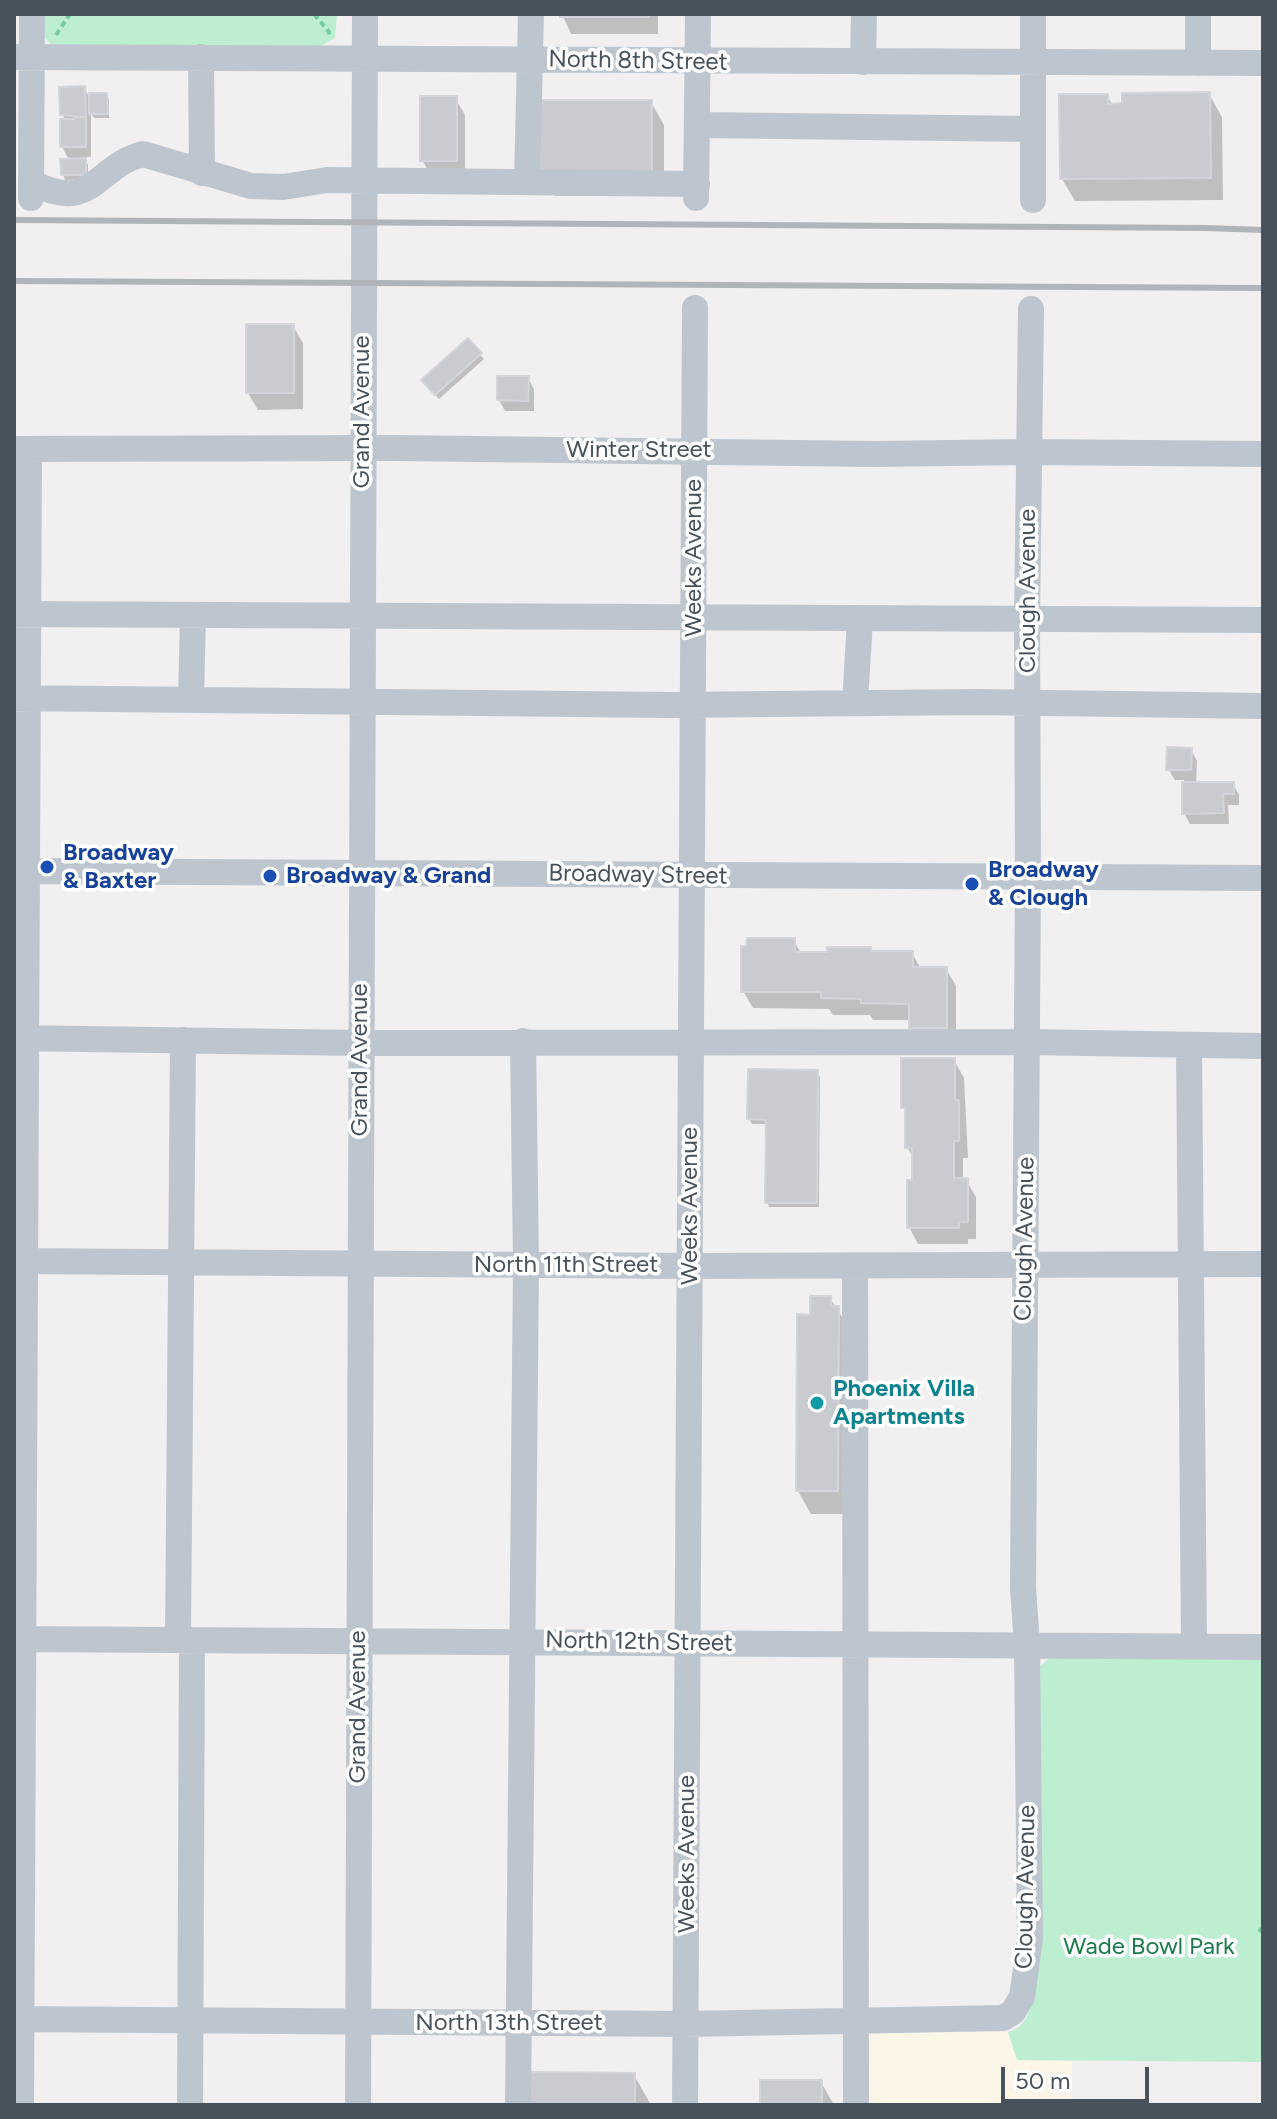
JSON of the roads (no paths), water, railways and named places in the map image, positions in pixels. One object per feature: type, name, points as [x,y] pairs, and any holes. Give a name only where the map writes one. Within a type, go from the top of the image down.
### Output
[{"type":"street","points":[[32,14],[23,57],[31,191],[73,193],[100,182],[129,158],[143,154],[229,181],[267,188],[315,180],[364,180],[527,182],[696,191],[698,14]]},
{"type":"street","name":"Grand Avenue","points":[[358,2105],[365,14]]},
{"type":"street","points":[[527,182],[531,14]]},
{"type":"street","points":[[863,62],[864,14]]},
{"type":"street","points":[[1033,14],[1033,200]]},
{"type":"street","points":[[1198,14],[1198,63]]},
{"type":"street","name":"North 8th Street","points":[[23,57],[1263,63]]},
{"type":"street","points":[[201,57],[202,173]]},
{"type":"street","points":[[697,125],[1033,129]]},
{"type":"street","name":"Weeks Avenue","points":[[685,2105],[695,308]]},
{"type":"street","name":"Clough Avenue","points":[[1003,2018],[1013,2012],[1022,1997],[1030,1938],[1027,1645],[1023,1588],[1031,309]]},
{"type":"street","points":[[21,2105],[17,1931],[22,449]]},
{"type":"street","name":"Winter Street","points":[[22,449],[1263,454]]},
{"type":"street","points":[[21,614],[1263,620]]},
{"type":"street","points":[[191,700],[193,615]]},
{"type":"street","points":[[855,702],[860,620]]},
{"type":"street","points":[[21,698],[693,705],[855,702],[1263,706]]},
{"type":"street","name":"Broadway Street","points":[[21,872],[1263,878]]},
{"type":"street","points":[[20,1038],[361,1043],[1027,1042],[1263,1046]]},
{"type":"street","points":[[183,1040],[180,1261],[190,2105]]},
{"type":"street","points":[[518,2105],[526,1264],[523,1041]]},
{"type":"street","points":[[1189,1045],[1194,1645]]},
{"type":"street","name":"North 11th Street","points":[[20,1261],[690,1266],[1263,1264]]},
{"type":"street","points":[[855,1266],[856,2105]]},
{"type":"street","name":"North 12th Street","points":[[18,1639],[1263,1647]]},
{"type":"street","name":"North 13th Street","points":[[18,2019],[686,2024],[1003,2018]]},
{"type":"railway","points":[[14,220],[1263,230]]},
{"type":"railway","points":[[14,281],[1263,288]]},
{"type":"place","name":"Broadway & Baxter","points":[[47,867]]},
{"type":"place","name":"Broadway & Grand","points":[[270,876]]},
{"type":"place","name":"Broadway & Clough","points":[[972,884]]},
{"type":"place","name":"Phoenix Villa Apartments","points":[[817,1403]]},
{"type":"park label","name":"Wade Bowl Park","points":[[1149,1947]]}]
